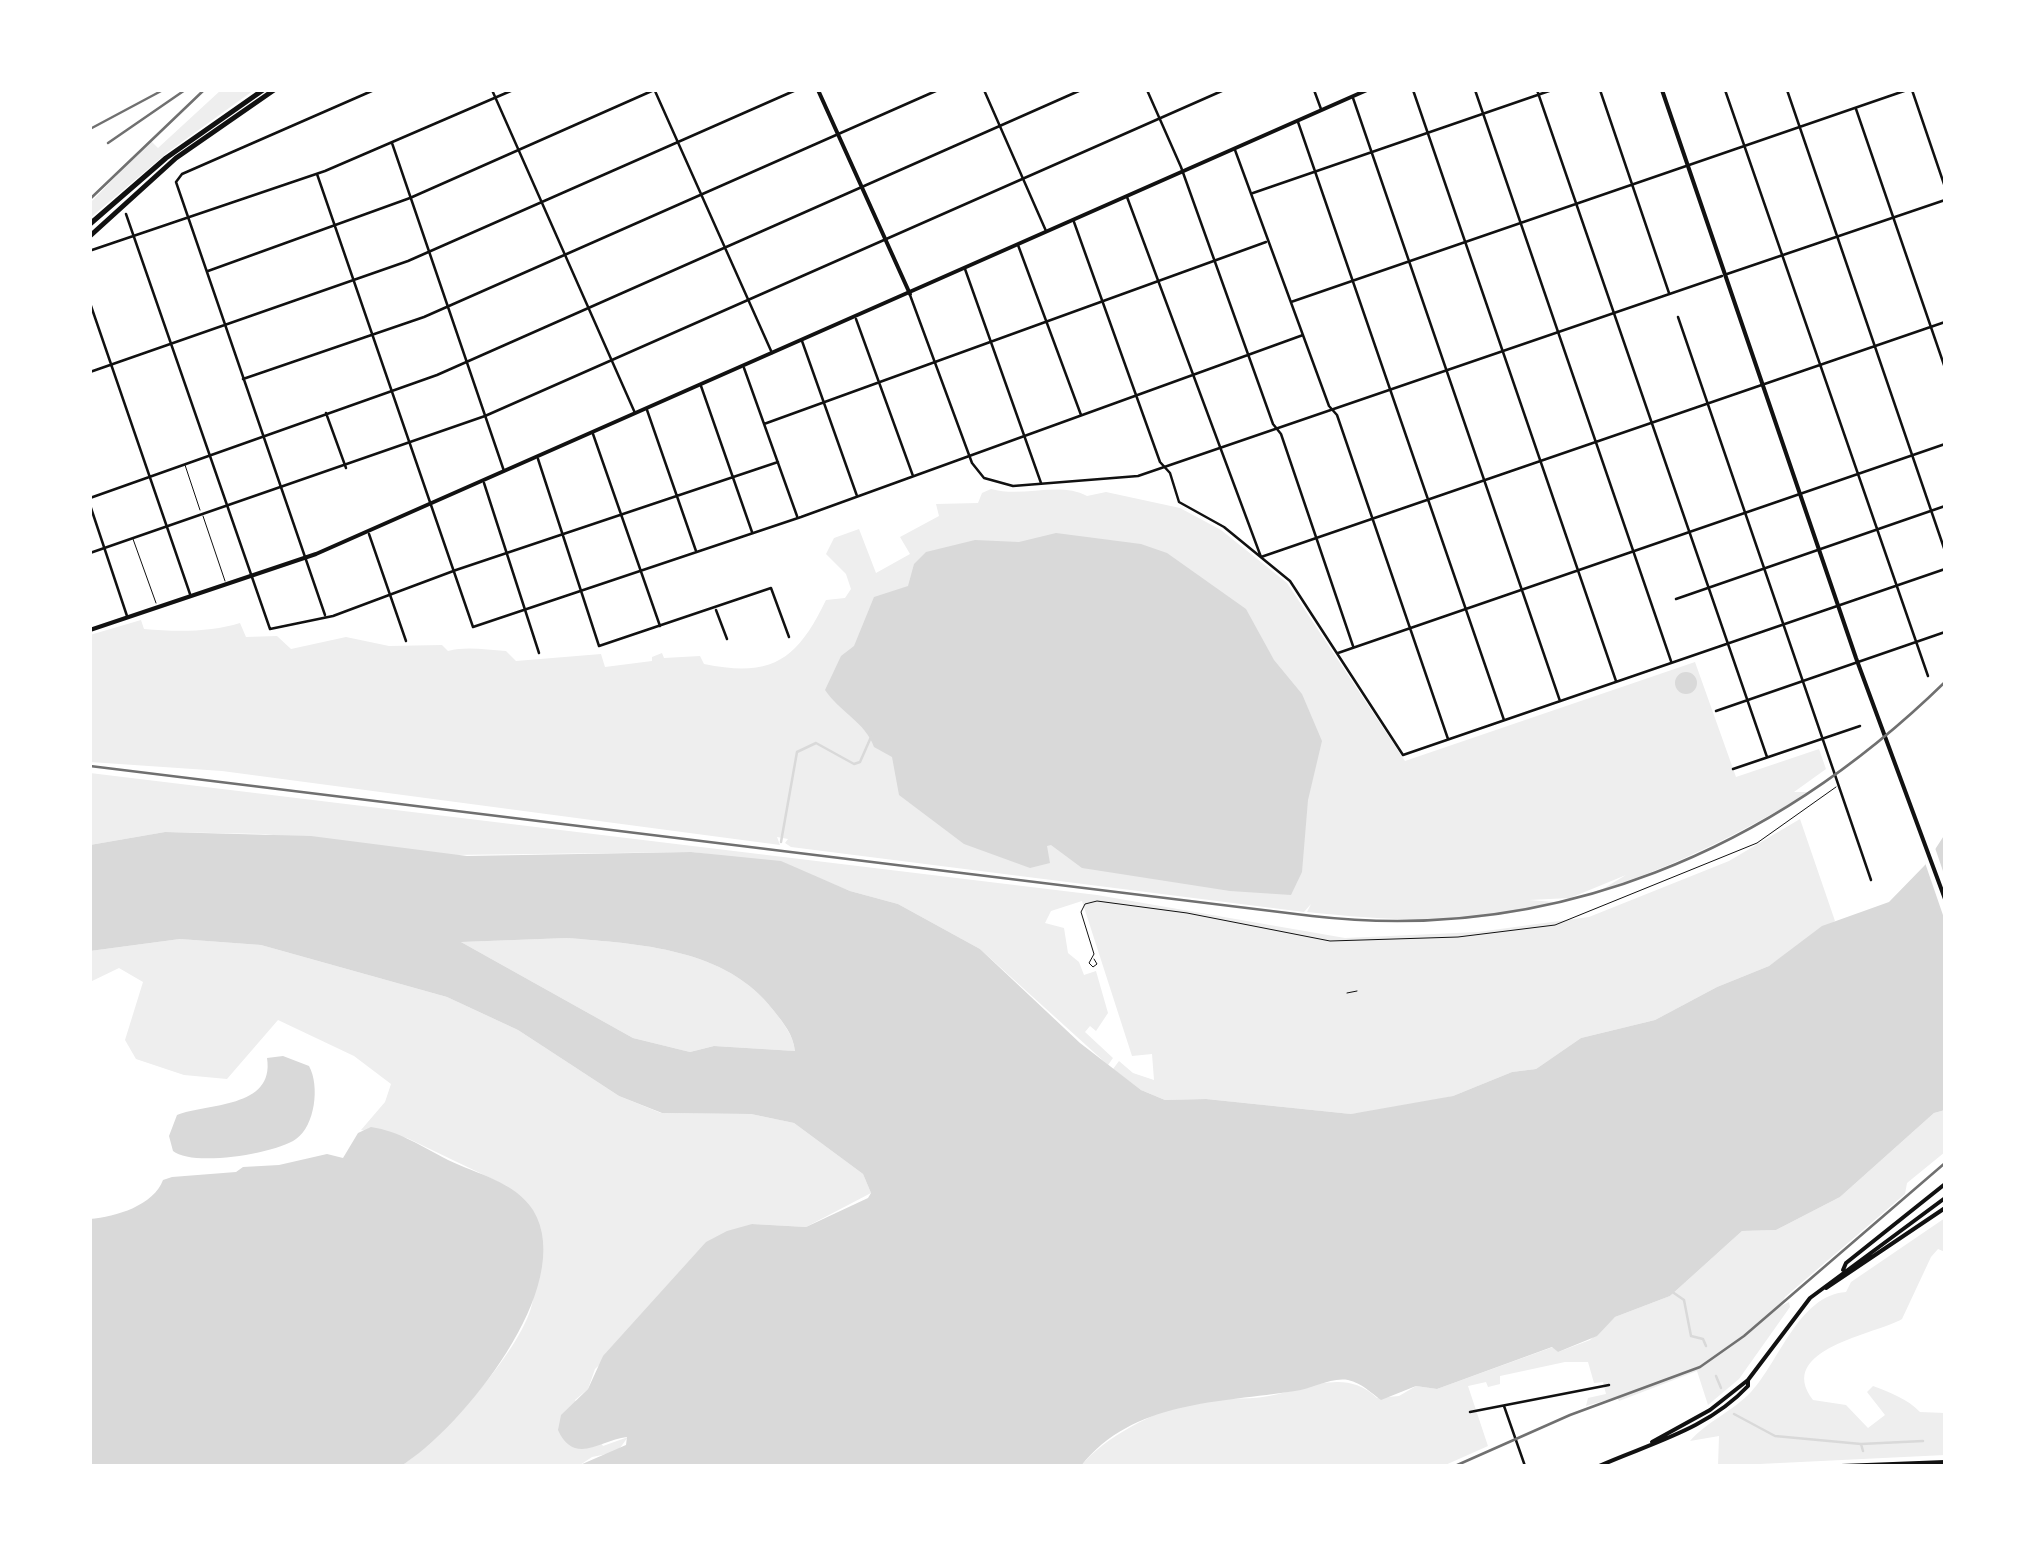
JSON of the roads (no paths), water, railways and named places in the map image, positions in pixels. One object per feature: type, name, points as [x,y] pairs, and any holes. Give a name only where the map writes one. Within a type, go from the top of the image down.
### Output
[{"type":"highway","points":[[90,224],[166,158],[263,90]]},
{"type":"highway","points":[[90,236],[176,158],[274,90]]},
{"type":"main road","points":[[818,90],[910,294]]},
{"type":"main road","points":[[90,630],[305,558],[1367,90]]},
{"type":"main road","points":[[1662,90],[1858,663],[1945,899]]},
{"type":"main road","points":[[1844,1270],[1846,1263],[1945,1184]]},
{"type":"main road","points":[[1652,1442],[1660,1443],[1710,1417],[1742,1393],[1796,1312],[1844,1270],[1945,1198]]},
{"type":"main road","points":[[1821,1289],[1945,1208]]},
{"type":"main road","points":[[1599,1466],[1713,1408],[1748,1380]]},
{"type":"main road","points":[[1710,1417],[1713,1408]]},
{"type":"main road","points":[[1841,1466],[1945,1462]]},
{"type":"street","points":[[326,616],[176,180],[374,90]]},
{"type":"street","points":[[492,90],[636,415]]},
{"type":"street","points":[[92,250],[317,174],[513,90]]},
{"type":"street","points":[[206,271],[410,198],[654,90],[772,354]]},
{"type":"street","points":[[90,372],[429,252],[796,90]]},
{"type":"street","points":[[243,378],[448,306],[938,90]]},
{"type":"street","points":[[984,90],[1047,233]]},
{"type":"street","points":[[90,498],[467,362],[1081,90]]},
{"type":"street","points":[[1147,90],[1277,429],[1354,648]]},
{"type":"street","points":[[90,553],[411,446],[486,416],[1224,90]]},
{"type":"street","points":[[1314,90],[1322,111]]},
{"type":"street","points":[[1413,90],[1616,682]]},
{"type":"street","points":[[1475,90],[1672,663]]},
{"type":"street","points":[[1251,193],[1552,90]]},
{"type":"street","points":[[1600,90],[1670,294]]},
{"type":"street","points":[[1725,90],[1928,676]]},
{"type":"street","points":[[1787,90],[1945,551]]},
{"type":"street","points":[[1291,302],[1909,90],[1945,187]]},
{"type":"street","points":[[1538,92],[1767,757]]},
{"type":"street","points":[[1353,96],[1560,702]]},
{"type":"street","points":[[1856,108],[1945,368]]},
{"type":"street","points":[[1298,121],[1504,721]]},
{"type":"street","points":[[392,143],[504,472]]},
{"type":"street","points":[[1235,150],[1373,519],[1449,740]]},
{"type":"street","points":[[317,174],[469,626],[858,498],[1303,335]]},
{"type":"street","points":[[1127,198],[1261,557]]},
{"type":"street","points":[[910,294],[974,468],[991,481],[1013,486],[1131,477],[1945,200]]},
{"type":"street","points":[[126,214],[267,627],[276,630],[390,596],[778,462]]},
{"type":"street","points":[[1073,221],[1180,503],[1224,527],[1290,581],[1403,755],[1945,570]]},
{"type":"street","points":[[764,424],[1269,241]]},
{"type":"street","points":[[1018,246],[1081,416]]},
{"type":"street","points":[[964,269],[1042,484]]},
{"type":"street","points":[[90,302],[190,596]]},
{"type":"street","points":[[856,317],[913,477]]},
{"type":"street","points":[[1678,318],[1871,880]]},
{"type":"street","points":[[1261,557],[1945,322]]},
{"type":"street","points":[[802,341],[858,498]]},
{"type":"street","points":[[744,367],[797,518]]},
{"type":"street","points":[[701,386],[753,533]]},
{"type":"street","points":[[646,410],[697,552]]},
{"type":"street","points":[[326,413],[346,468]]},
{"type":"street","points":[[593,434],[660,628]]},
{"type":"street","points":[[1336,654],[1945,444]]},
{"type":"street","points":[[537,458],[599,646],[771,588],[789,637]]},
{"type":"street","points":[[185,465],[226,584]]},
{"type":"street","points":[[484,481],[539,652]]},
{"type":"street","points":[[90,505],[128,618]]},
{"type":"street","points":[[1676,599],[1945,506]]},
{"type":"street","points":[[368,531],[406,641]]},
{"type":"street","points":[[133,538],[157,606]]},
{"type":"street","points":[[716,608],[727,639]]},
{"type":"street","points":[[1716,710],[1945,632]]},
{"type":"street","points":[[1733,768],[1860,726]]},
{"type":"street","points":[[1094,959],[1081,912],[1087,903],[1097,901],[1187,912],[1333,941],[1458,937],[1564,924],[1757,843],[1839,786]]},
{"type":"street","points":[[1347,993],[1357,990]]},
{"type":"street","points":[[1470,1412],[1609,1385]]},
{"type":"street","points":[[1504,1405],[1525,1466]]},
{"type":"waterway","points":[[781,842],[797,752],[816,743],[854,764],[860,762],[871,737]]},
{"type":"waterway","points":[[1671,1291],[1684,1300],[1691,1336],[1703,1339],[1706,1346]]},
{"type":"waterway","points":[[1716,1376],[1721,1388]]},
{"type":"waterway","points":[[1734,1414],[1775,1436],[1861,1444],[1863,1451]]},
{"type":"waterway","points":[[1861,1444],[1923,1441]]},
{"type":"tram line","points":[[90,199],[204,90]]},
{"type":"railway","points":[[90,129],[163,90]]},
{"type":"railway","points":[[108,143],[185,90]]},
{"type":"railway","points":[[90,766],[1312,916],[1402,921],[1489,915],[1574,899],[1655,873],[1733,837],[1808,793],[1878,741],[1945,682]]},
{"type":"railway","points":[[1455,1466],[1570,1415],[1700,1367],[1744,1336],[1945,1163]]}]
